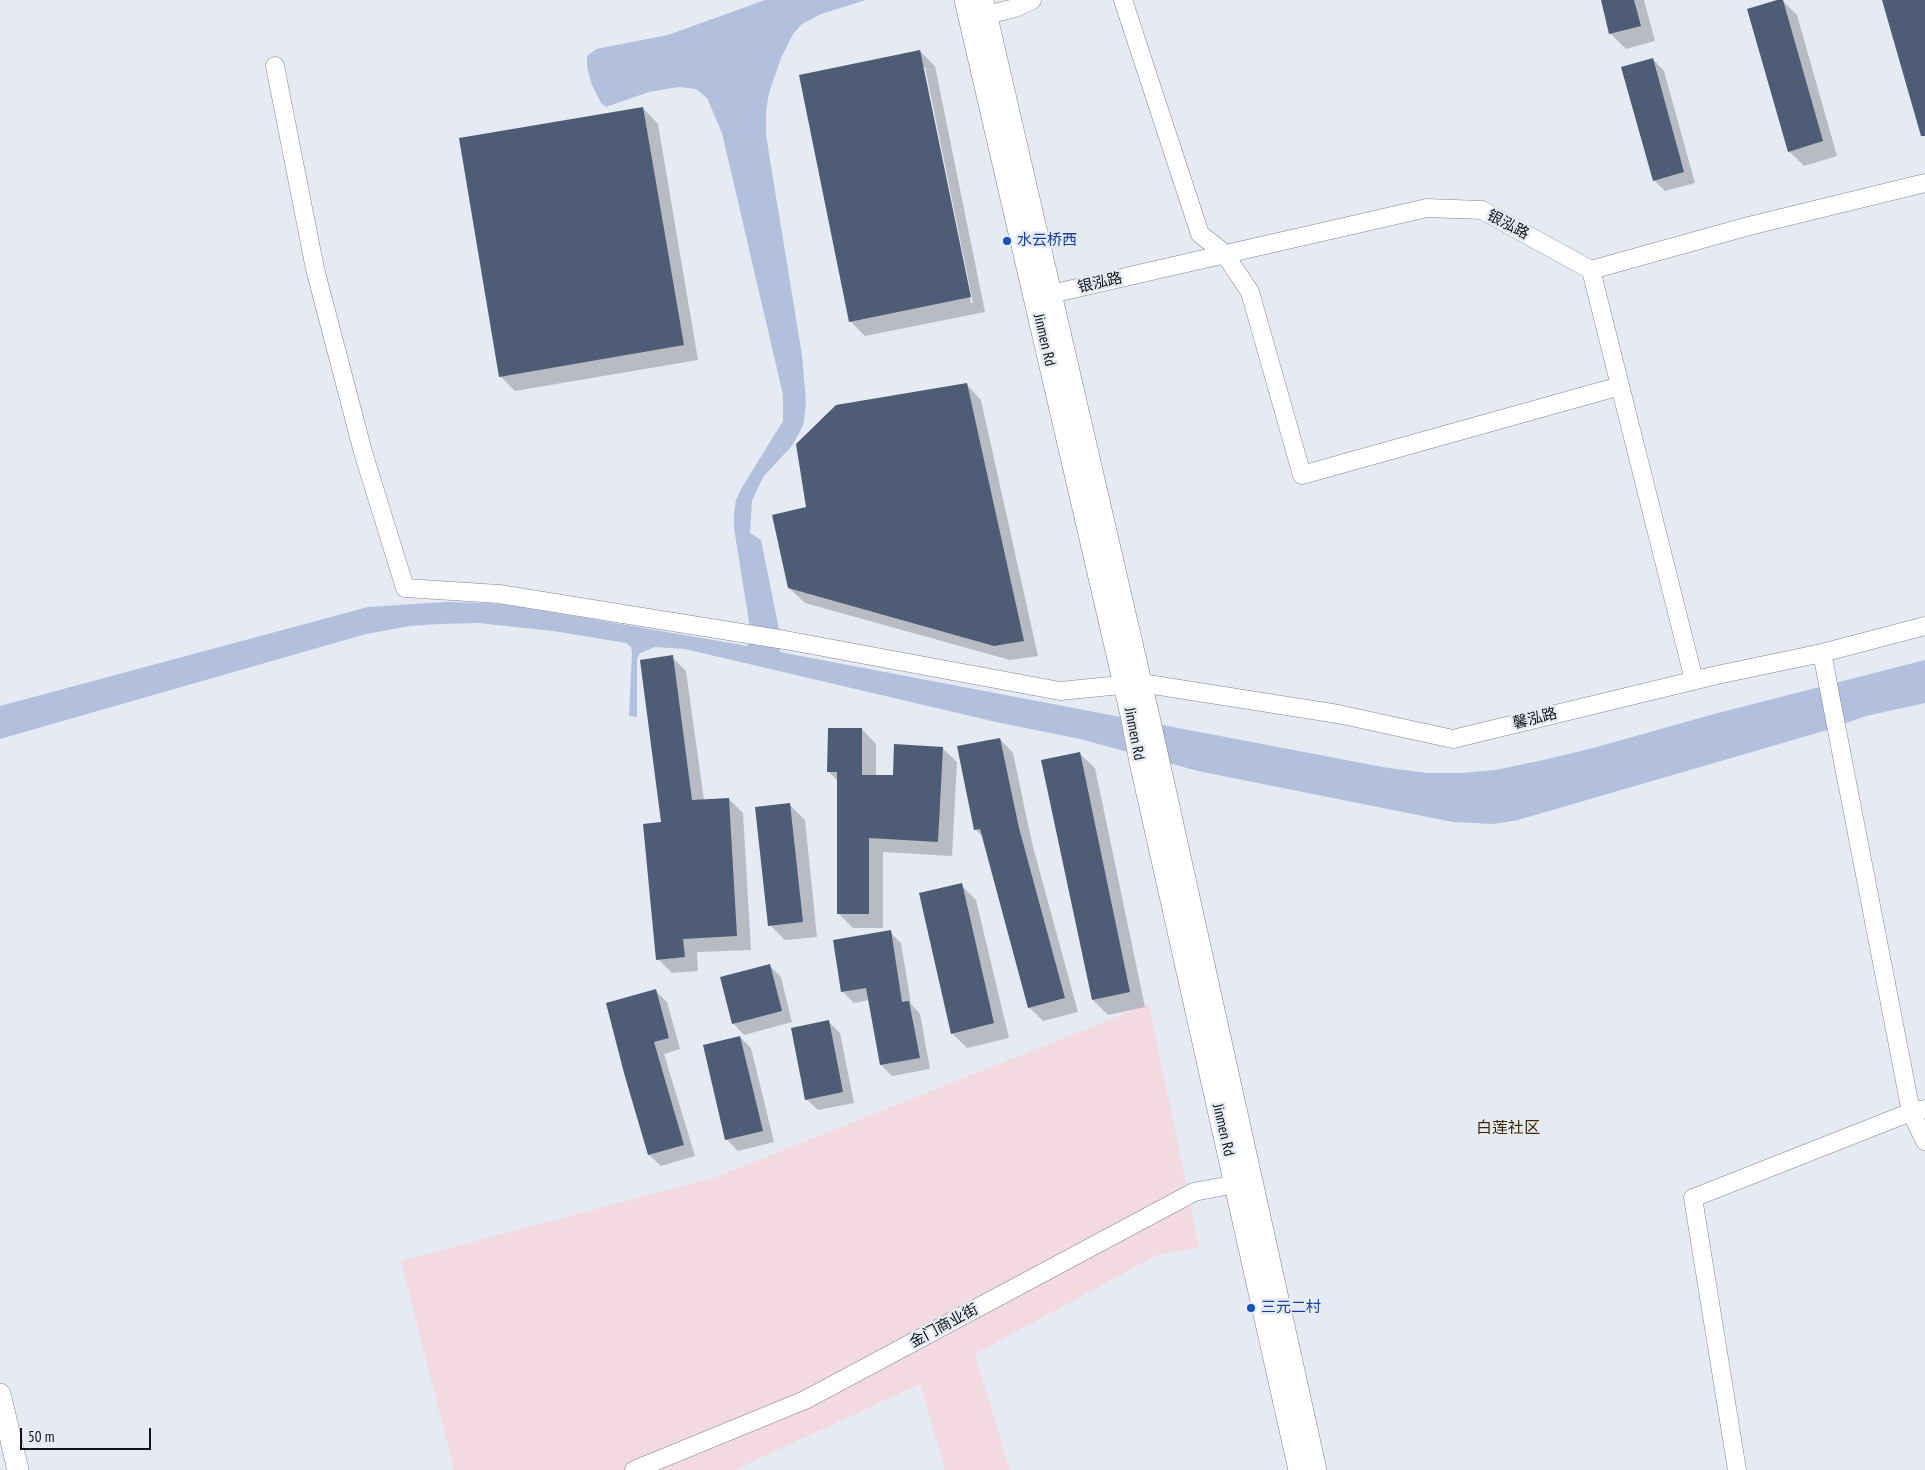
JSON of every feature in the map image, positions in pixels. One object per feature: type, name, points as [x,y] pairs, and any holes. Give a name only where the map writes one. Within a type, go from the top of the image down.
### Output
[{"type":"main road","name":"Jinmen Rd","points":[[965,0],[1141,718],[1149,763],[1243,1182],[1316,1470]]},
{"type":"main road","name":"Jinmen Rd","points":[[985,8],[1051,294],[1132,684]]},
{"type":"main road","name":"Jinmen Rd","points":[[1243,1182],[1299,1470]]},
{"type":"main road","points":[[0,1394],[18,1470]]},
{"type":"street","points":[[985,8],[1015,8],[1032,0]]},
{"type":"street","points":[[1123,0],[1200,234],[1224,253],[1250,292],[1302,476],[1620,386]]},
{"type":"street","name":"馨泓路","points":[[275,66],[315,269],[363,452],[405,588],[499,594],[785,640],[1060,691],[1132,684],[1338,714],[1453,739],[1694,680],[1822,653],[1925,626]]},
{"type":"street","points":[[1694,680],[1591,270],[1749,226],[1925,183]]},
{"type":"street","name":"银泓路","points":[[1051,294],[1427,208],[1482,210],[1591,270]]},
{"type":"street","points":[[1822,653],[1835,730],[1925,1141]]},
{"type":"street","points":[[1737,1470],[1693,1198],[1918,1110]]},
{"type":"street","name":"金门商业街","points":[[634,1470],[805,1400],[1194,1192],[1243,1182]]},
{"type":"shaded area","points":[[1149,1004],[1199,1247],[1157,1255],[975,1354],[1010,1470],[945,1470],[920,1384],[734,1470],[454,1470],[401,1261],[716,1177]]},
{"type":"water","points":[[765,0],[866,0],[821,14],[802,24],[793,34],[781,58],[769,93],[766,111],[766,134],[802,355],[806,402],[804,422],[801,430],[791,447],[763,477],[752,501],[750,533],[761,540],[779,629],[780,652],[1388,768],[1428,773],[1495,770],[1539,761],[1925,660],[1925,703],[1866,716],[1824,731],[1518,820],[1493,824],[1453,822],[1198,771],[1080,739],[996,722],[685,649],[655,647],[640,653],[637,659],[637,717],[629,716],[632,652],[631,647],[626,643],[553,631],[478,623],[410,626],[366,634],[0,739],[0,706],[368,607],[446,602],[489,603],[748,646],[750,628],[734,528],[734,513],[736,500],[741,489],[783,421],[783,395],[722,133],[707,98],[696,89],[679,87],[649,92],[606,107],[601,103],[592,85],[587,67],[587,56],[596,49],[668,35]]},
{"type":"building","points":[[1601,0],[1634,0],[1641,26],[1609,34]]},
{"type":"building","points":[[1783,0],[1823,141],[1788,152],[1747,9]]},
{"type":"building","points":[[1882,0],[1925,0],[1925,136],[1921,136]]},
{"type":"building","points":[[920,50],[971,297],[849,322],[799,75]]},
{"type":"building","points":[[1653,58],[1684,172],[1653,181],[1621,67]]},
{"type":"building","points":[[643,107],[684,345],[499,377],[459,138]]},
{"type":"building","points":[[967,383],[1024,641],[994,646],[788,588],[772,515],[806,507],[796,444],[836,405]]},
{"type":"building","points":[[673,655],[692,800],[729,798],[737,936],[683,939],[685,957],[656,960],[643,824],[661,822],[640,660]]},
{"type":"building","points":[[828,728],[862,728],[862,775],[893,775],[894,744],[943,747],[938,842],[869,838],[869,914],[837,914],[837,772],[827,772]]},
{"type":"building","points":[[1000,738],[1019,828],[1065,998],[1028,1008],[980,829],[974,830],[957,746]]},
{"type":"building","points":[[1080,752],[1130,992],[1092,1000],[1041,760]]},
{"type":"building","points":[[790,803],[803,922],[768,926],[755,807]]},
{"type":"building","points":[[962,883],[994,1023],[951,1034],[919,893]]},
{"type":"building","points":[[891,930],[902,1002],[909,1001],[920,1058],[880,1065],[866,988],[841,992],[833,940]]},
{"type":"building","points":[[770,964],[782,1011],[732,1024],[720,977]]},
{"type":"building","points":[[656,989],[669,1038],[654,1042],[684,1145],[648,1155],[606,1003]]},
{"type":"building","points":[[829,1020],[843,1092],[805,1100],[791,1028]]},
{"type":"building","points":[[740,1036],[763,1131],[725,1140],[703,1045]]},
{"type":"place","name":"水云桥西","points":[[1007,241]]},
{"type":"place","name":"三元二村","points":[[1251,1308]]},
{"type":"district","name":"白莲社区","points":[[1508,1128]]}]
